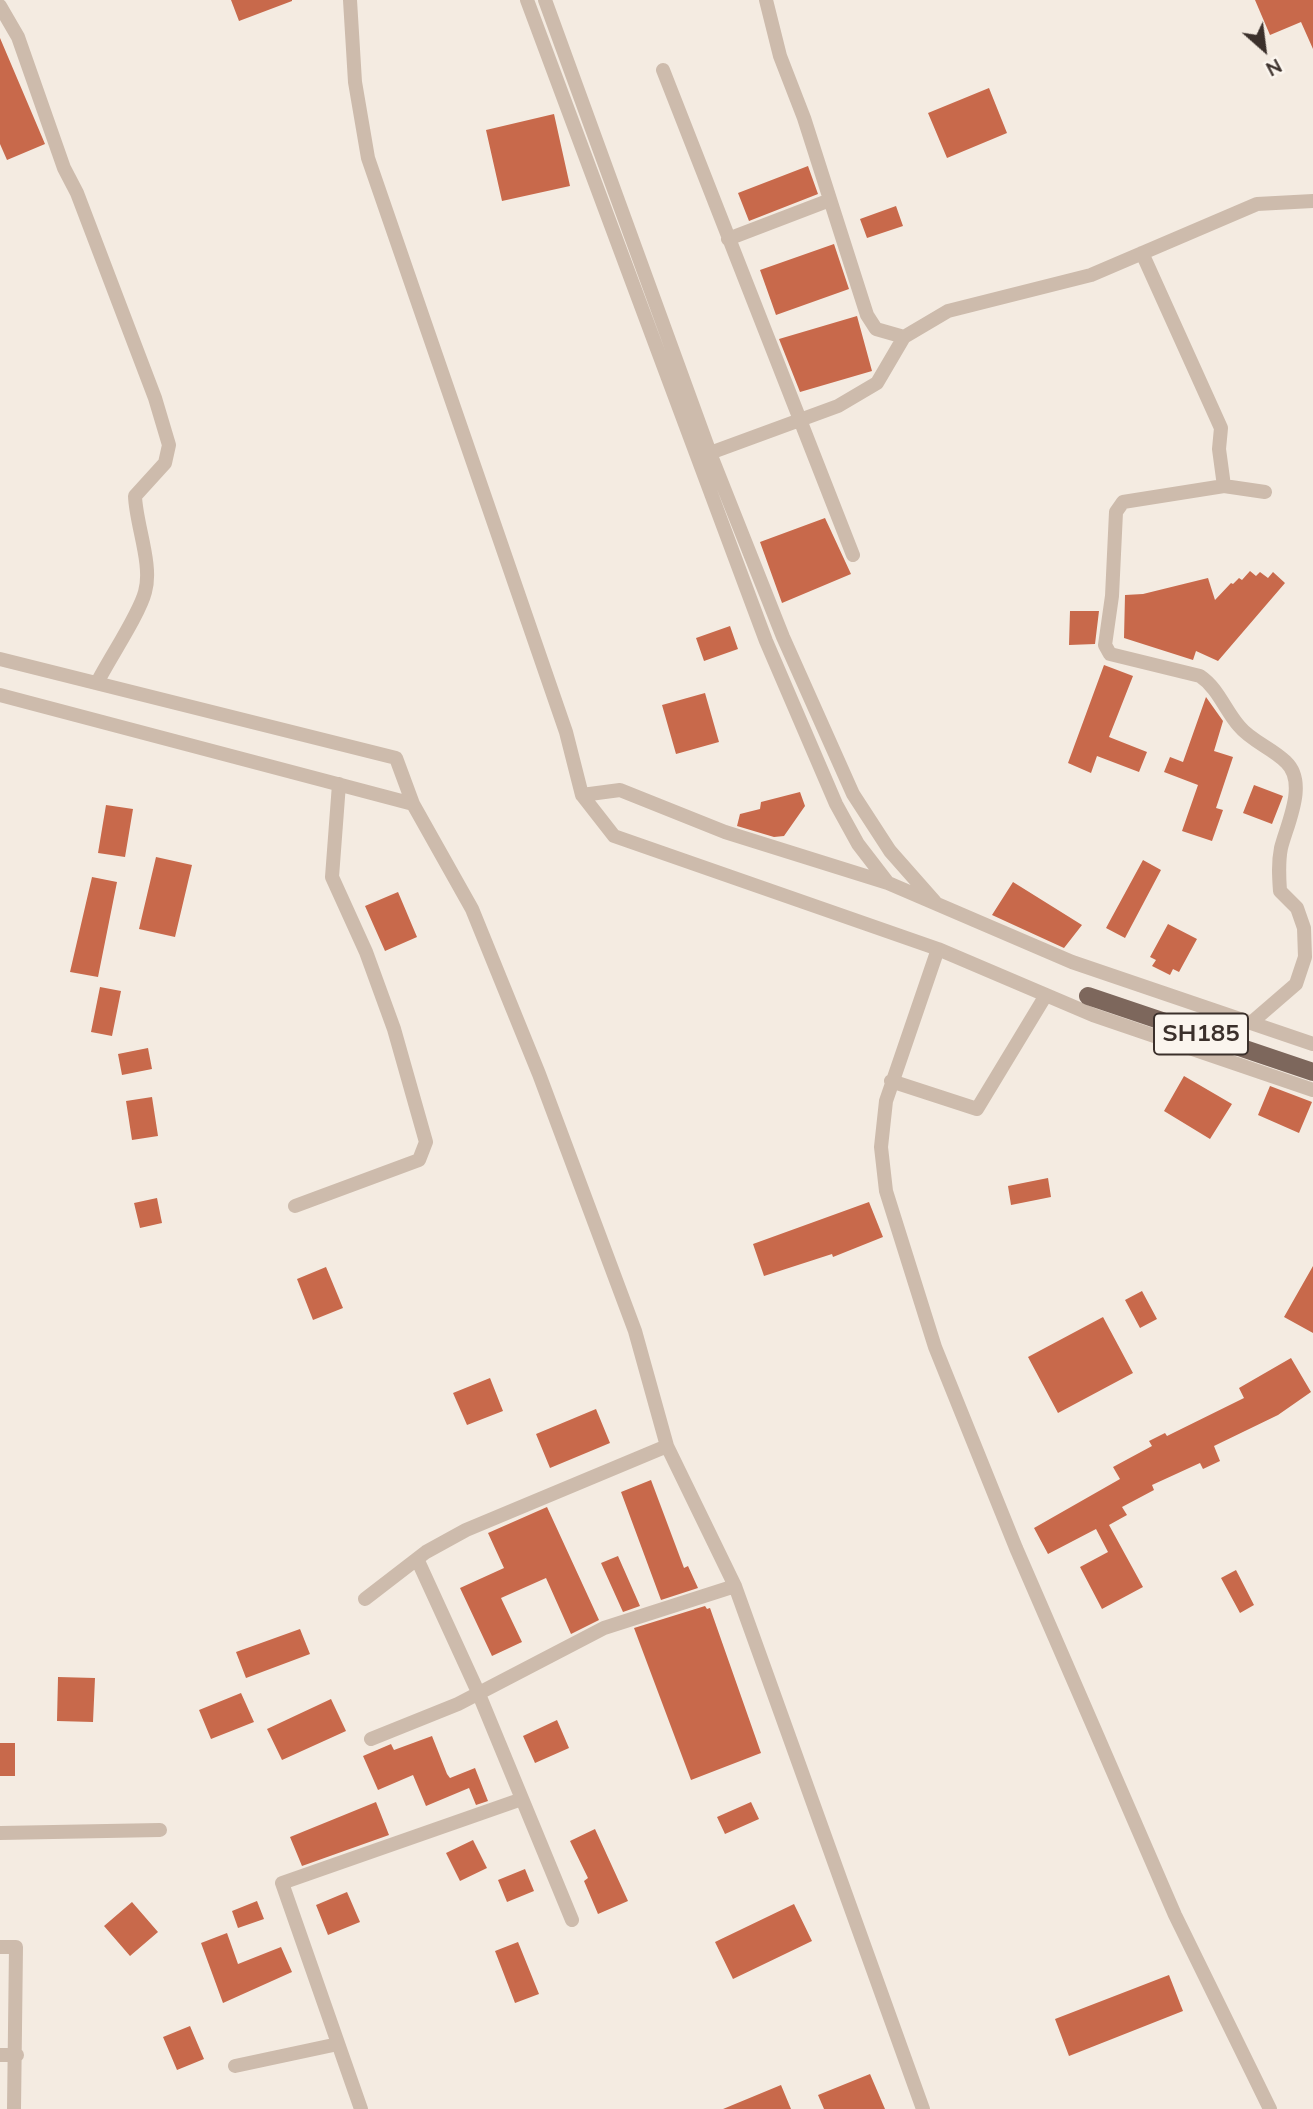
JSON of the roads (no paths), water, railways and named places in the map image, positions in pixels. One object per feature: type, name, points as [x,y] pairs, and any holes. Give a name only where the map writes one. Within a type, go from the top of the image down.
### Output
[{"type":"main road","name":"SH185","points":[[1088,996],[1313,1072]]},
{"type":"street","points":[[350,0],[355,82],[369,158],[566,732],[582,794],[614,836],[938,949],[1093,1015],[1313,1090]]},
{"type":"street","points":[[527,0],[771,654],[836,804],[858,844],[888,884]]},
{"type":"street","points":[[545,0],[710,453],[783,637],[853,794],[890,851],[935,902]]},
{"type":"street","points":[[766,0],[780,56],[867,315],[876,329],[904,337]]},
{"type":"street","points":[[0,6],[18,37],[64,168],[77,193],[155,398],[169,445],[165,463],[135,496],[136,518],[145,553],[146,591],[97,683]]},
{"type":"street","points":[[542,42],[558,36]]},
{"type":"street","points":[[663,70],[853,555]]},
{"type":"street","points":[[728,239],[830,200]]},
{"type":"street","points":[[710,453],[838,405],[877,383],[904,337],[948,311],[1091,275],[1257,204],[1313,201]]},
{"type":"street","points":[[616,241],[631,236]]},
{"type":"street","points":[[1142,253],[1220,429],[1219,449],[1224,486]]},
{"type":"street","points":[[1252,1022],[1296,984],[1305,957],[1304,928],[1297,908],[1280,891],[1281,849],[1294,805],[1294,774],[1287,763],[1240,728],[1209,682],[1200,676],[1110,654],[1105,645],[1116,512],[1123,502],[1224,486],[1265,492]]},
{"type":"street","points":[[0,659],[396,758],[413,804],[471,909],[539,1074],[635,1331],[667,1446],[735,1586],[923,2109]]},
{"type":"street","points":[[0,695],[413,804]]},
{"type":"street","points":[[295,1206],[419,1160],[426,1142],[394,1029],[366,952],[332,877],[339,784]]},
{"type":"street","points":[[582,794],[620,790],[725,832],[888,884],[1072,961],[1313,1044]]},
{"type":"street","points":[[938,949],[891,1081],[882,1125],[883,1174],[922,1306],[951,1390],[1175,1915],[1270,2109]]},
{"type":"street","points":[[891,1081],[977,1109],[1046,995]]},
{"type":"street","points":[[365,1599],[418,1561],[426,1552],[466,1530],[667,1446]]},
{"type":"street","points":[[418,1561],[478,1692],[572,1920]]},
{"type":"street","points":[[371,1739],[458,1704],[604,1628],[735,1586]]},
{"type":"street","points":[[361,2109],[282,1883],[522,1799]]},
{"type":"street","points":[[0,1833],[160,1830]]},
{"type":"street","points":[[0,1947],[16,1947],[17,2055],[14,2109]]},
{"type":"street","points":[[235,2066],[338,2044]]},
{"type":"street","points":[[0,2054],[17,2055]]}]
